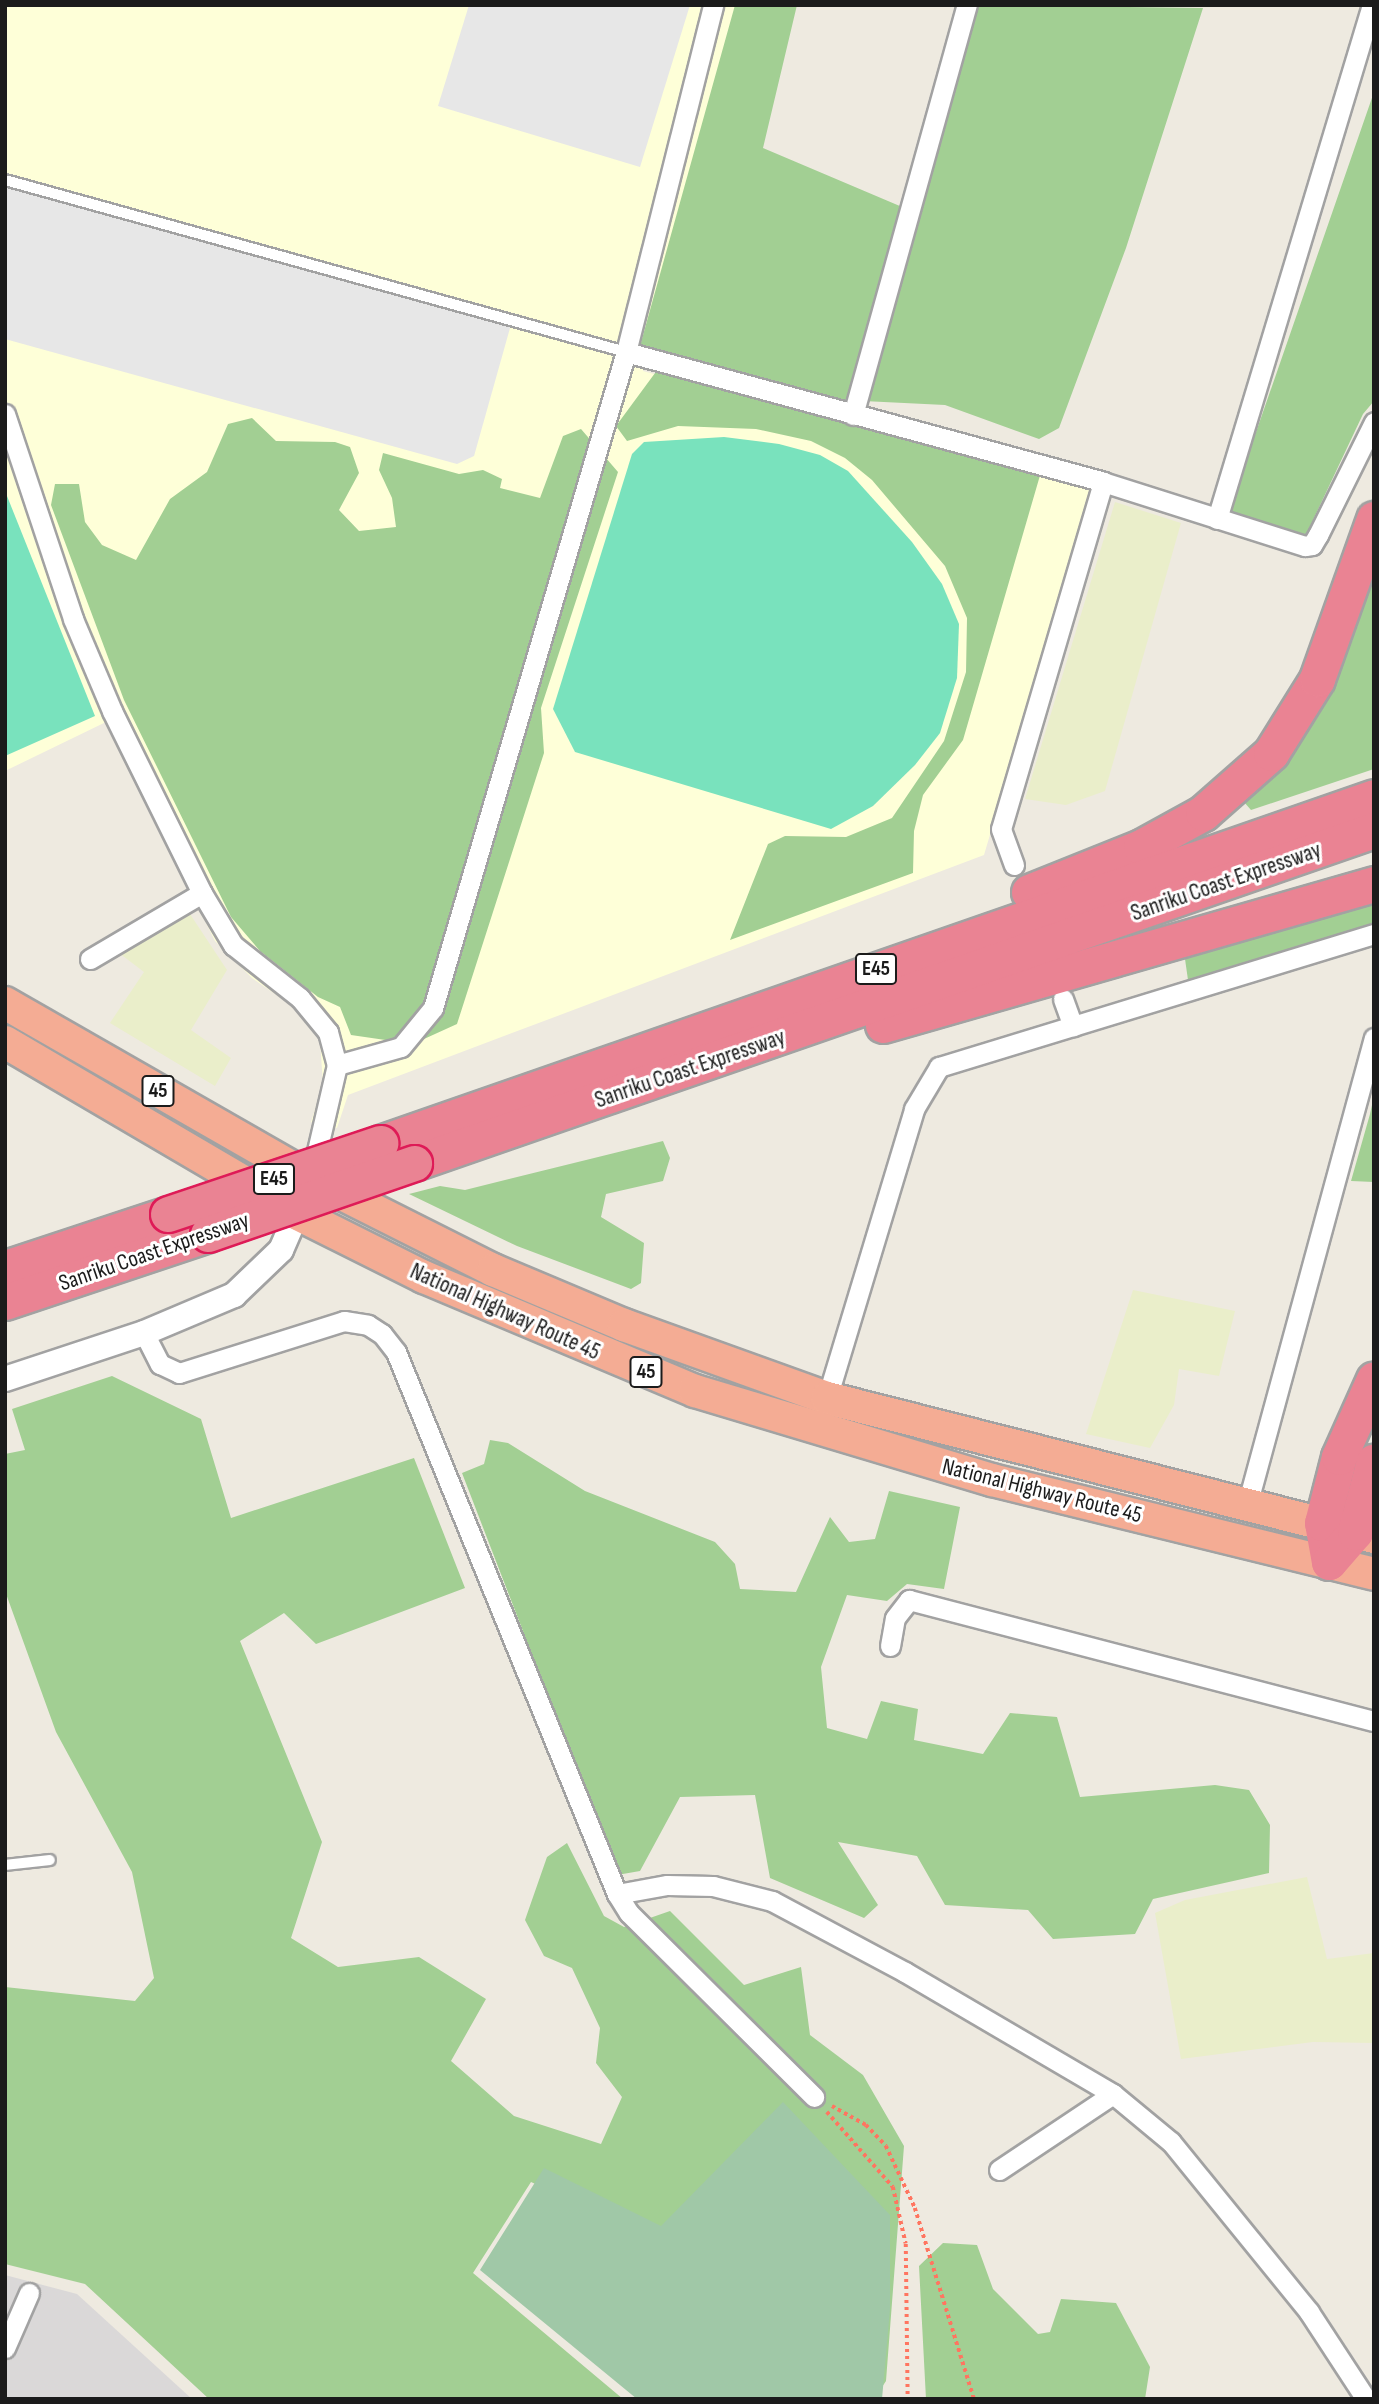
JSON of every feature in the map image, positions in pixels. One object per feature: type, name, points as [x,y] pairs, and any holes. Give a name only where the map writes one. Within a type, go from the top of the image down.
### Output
[{"type":"highway","points":[[723,1022],[895,944],[1141,847],[1203,813],[1239,785],[1284,735],[1317,679],[1374,519]]},
{"type":"highway","name":"Sanriku Coast Expressway","points":[[5,1268],[380,1143],[1374,797]]},
{"type":"highway","name":"Sanriku Coast Expressway","points":[[5,1303],[530,1125],[1374,830]]},
{"type":"highway","points":[[530,1125],[1374,884]]},
{"type":"highway","name":"National Highway Route 45","points":[[5,1003],[310,1178],[505,1275],[624,1325],[827,1398],[1350,1531]]},
{"type":"highway","name":"National Highway Route 45","points":[[5,1042],[298,1214],[424,1278],[695,1391],[992,1480],[1329,1562]]},
{"type":"highway","points":[[1350,1531],[1339,1457],[1374,1379]]},
{"type":"highway","points":[[1329,1562],[1350,1531],[1374,1461]]},
{"type":"highway","name":"45","points":[[1329,1562],[1374,1574]]},
{"type":"street","points":[[337,1066],[401,1046],[433,1008],[626,352],[713,5]]},
{"type":"street","points":[[853,415],[967,5]]},
{"type":"street","points":[[1217,519],[1372,5]]},
{"type":"street","points":[[626,352],[1103,482],[1217,519],[1312,545],[1374,422]]},
{"type":"street","points":[[5,414],[72,619],[112,711],[202,893],[233,945],[300,998],[328,1032],[337,1066],[310,1178],[298,1214],[281,1250],[234,1295],[144,1334],[5,1379]]},
{"type":"street","points":[[1014,866],[1001,829],[1103,482]]},
{"type":"street","points":[[90,959],[202,893]]},
{"type":"street","points":[[827,1398],[914,1109],[939,1067],[1374,934]]},
{"type":"street","points":[[1063,999],[1073,1026]]},
{"type":"street","points":[[1247,1505],[1374,1038]]},
{"type":"street","points":[[144,1334],[160,1364],[179,1373],[344,1321],[368,1325],[382,1335],[396,1352],[617,1894],[629,1913],[814,2097]]},
{"type":"street","points":[[890,1646],[895,1618],[909,1600],[1374,1721]]},
{"type":"street","points":[[617,1894],[667,1885],[713,1886],[772,1902],[905,1972],[1113,2094],[1171,2142],[1309,2312],[1366,2399]]},
{"type":"street","points":[[999,2170],[1113,2094]]},
{"type":"street","points":[[5,2348],[29,2293]]},
{"type":"lane","points":[[5,180],[626,352]]},
{"type":"lane","points":[[5,1865],[50,1860]]},
{"type":"path","points":[[814,2097],[893,2187],[906,2244],[908,2399]]},
{"type":"path","points":[[814,2097],[851,2115],[886,2146],[915,2208],[974,2399]]},
{"type":"shaded area","points":[[5,5],[745,5],[643,371],[1092,490],[984,855],[348,1095],[337,1128],[311,1122],[323,1084],[320,1041],[291,1005],[252,978],[215,941],[106,722],[5,771]]},
{"type":"shaded area","points":[[469,5],[690,5],[640,167],[438,106]]},
{"type":"shaded area","points":[[5,182],[512,321],[474,456],[457,464],[5,339]]},
{"type":"shaded area","points":[[1115,502],[1181,523],[1105,791],[1066,805],[1025,799]]},
{"type":"shaded area","points":[[180,911],[188,911],[227,970],[191,1030],[231,1058],[215,1086],[110,1023],[144,972],[119,953]]},
{"type":"shaded area","points":[[1133,1290],[1235,1311],[1219,1376],[1179,1369],[1174,1405],[1150,1448],[1086,1434]]},
{"type":"shaded area","points":[[1307,1877],[1327,1959],[1374,1953],[1374,2043],[1313,2042],[1181,2059],[1155,1913],[1185,1900]]},
{"type":"shaded area","points":[[783,2102],[890,2215],[890,2309],[882,2399],[637,2399],[480,2270],[544,2168],[661,2226]]},
{"type":"shaded area","points":[[5,2275],[77,2294],[192,2399],[5,2399]]},
{"type":"green space","points":[[735,5],[797,5],[763,148],[921,215],[977,5],[1203,8],[1126,248],[1059,428],[1039,439],[945,405],[843,400],[640,346]]},
{"type":"green space","points":[[1374,92],[1374,401],[1363,414],[1306,535],[1228,513]]},
{"type":"green space","points":[[658,369],[1041,472],[963,740],[923,795],[914,831],[913,873],[730,940],[768,844],[785,836],[846,837],[892,818],[944,741],[966,672],[967,618],[945,566],[872,480],[845,458],[811,441],[756,429],[678,426],[627,441],[616,426]]},
{"type":"green space","points":[[252,418],[276,441],[335,442],[350,447],[359,473],[339,510],[359,531],[396,527],[392,498],[379,470],[383,453],[459,474],[483,470],[502,479],[500,488],[540,498],[563,436],[581,429],[618,472],[541,708],[544,753],[457,1024],[413,1044],[351,1035],[340,1007],[318,997],[260,951],[231,917],[124,700],[51,505],[55,484],[79,484],[85,522],[102,545],[136,560],[170,499],[207,472],[228,424]]},
{"type":"green space","points":[[724,437],[779,444],[820,455],[848,471],[912,542],[942,584],[959,624],[957,678],[940,733],[915,765],[873,806],[831,829],[575,752],[553,709],[632,454],[644,442]]},
{"type":"green space","points":[[5,491],[95,716],[5,756]]},
{"type":"green space","points":[[1374,568],[1374,769],[1251,810],[1244,802],[1287,763],[1321,711],[1350,642]]},
{"type":"green space","points":[[1374,904],[1374,923],[1188,980],[1185,959]]},
{"type":"green space","points":[[1374,1096],[1374,1182],[1351,1181],[1370,1114]]},
{"type":"green space","points":[[663,1141],[670,1158],[663,1181],[606,1194],[601,1217],[644,1243],[641,1283],[631,1289],[517,1246],[409,1194],[440,1186],[465,1190]]},
{"type":"green space","points":[[112,1376],[201,1419],[231,1518],[414,1458],[465,1588],[316,1644],[284,1613],[240,1641],[322,1842],[291,1938],[338,1967],[419,1957],[486,1999],[451,2061],[514,2116],[601,2144],[622,2097],[596,2063],[600,2028],[572,1968],[544,1956],[525,1920],[547,1857],[567,1843],[604,1916],[624,1927],[670,1911],[744,1985],[801,1967],[810,2035],[863,2075],[904,2146],[886,2381],[874,2399],[656,2238],[531,2182],[473,2273],[623,2399],[209,2399],[85,2284],[5,2264],[5,1987],[135,2001],[154,1978],[132,1872],[56,1732],[5,1591],[5,1454],[25,1450],[12,1409]]},
{"type":"green space","points":[[490,1440],[508,1443],[585,1491],[715,1542],[735,1564],[740,1589],[796,1592],[830,1517],[849,1542],[875,1539],[889,1491],[960,1507],[944,1589],[907,1584],[887,1601],[847,1595],[821,1667],[827,1728],[867,1739],[881,1701],[918,1709],[914,1740],[983,1754],[1010,1713],[1057,1717],[1080,1797],[1215,1785],[1249,1790],[1270,1825],[1269,1873],[1153,1899],[1135,1934],[1053,1939],[1028,1910],[945,1905],[917,1856],[838,1842],[878,1905],[864,1918],[770,1878],[755,1795],[680,1797],[640,1871],[617,1875],[462,1473],[484,1464]]},
{"type":"green space","points":[[943,2243],[977,2245],[993,2289],[1038,2334],[1050,2332],[1061,2299],[1116,2303],[1150,2367],[1145,2399],[926,2399],[919,2266]]}]
